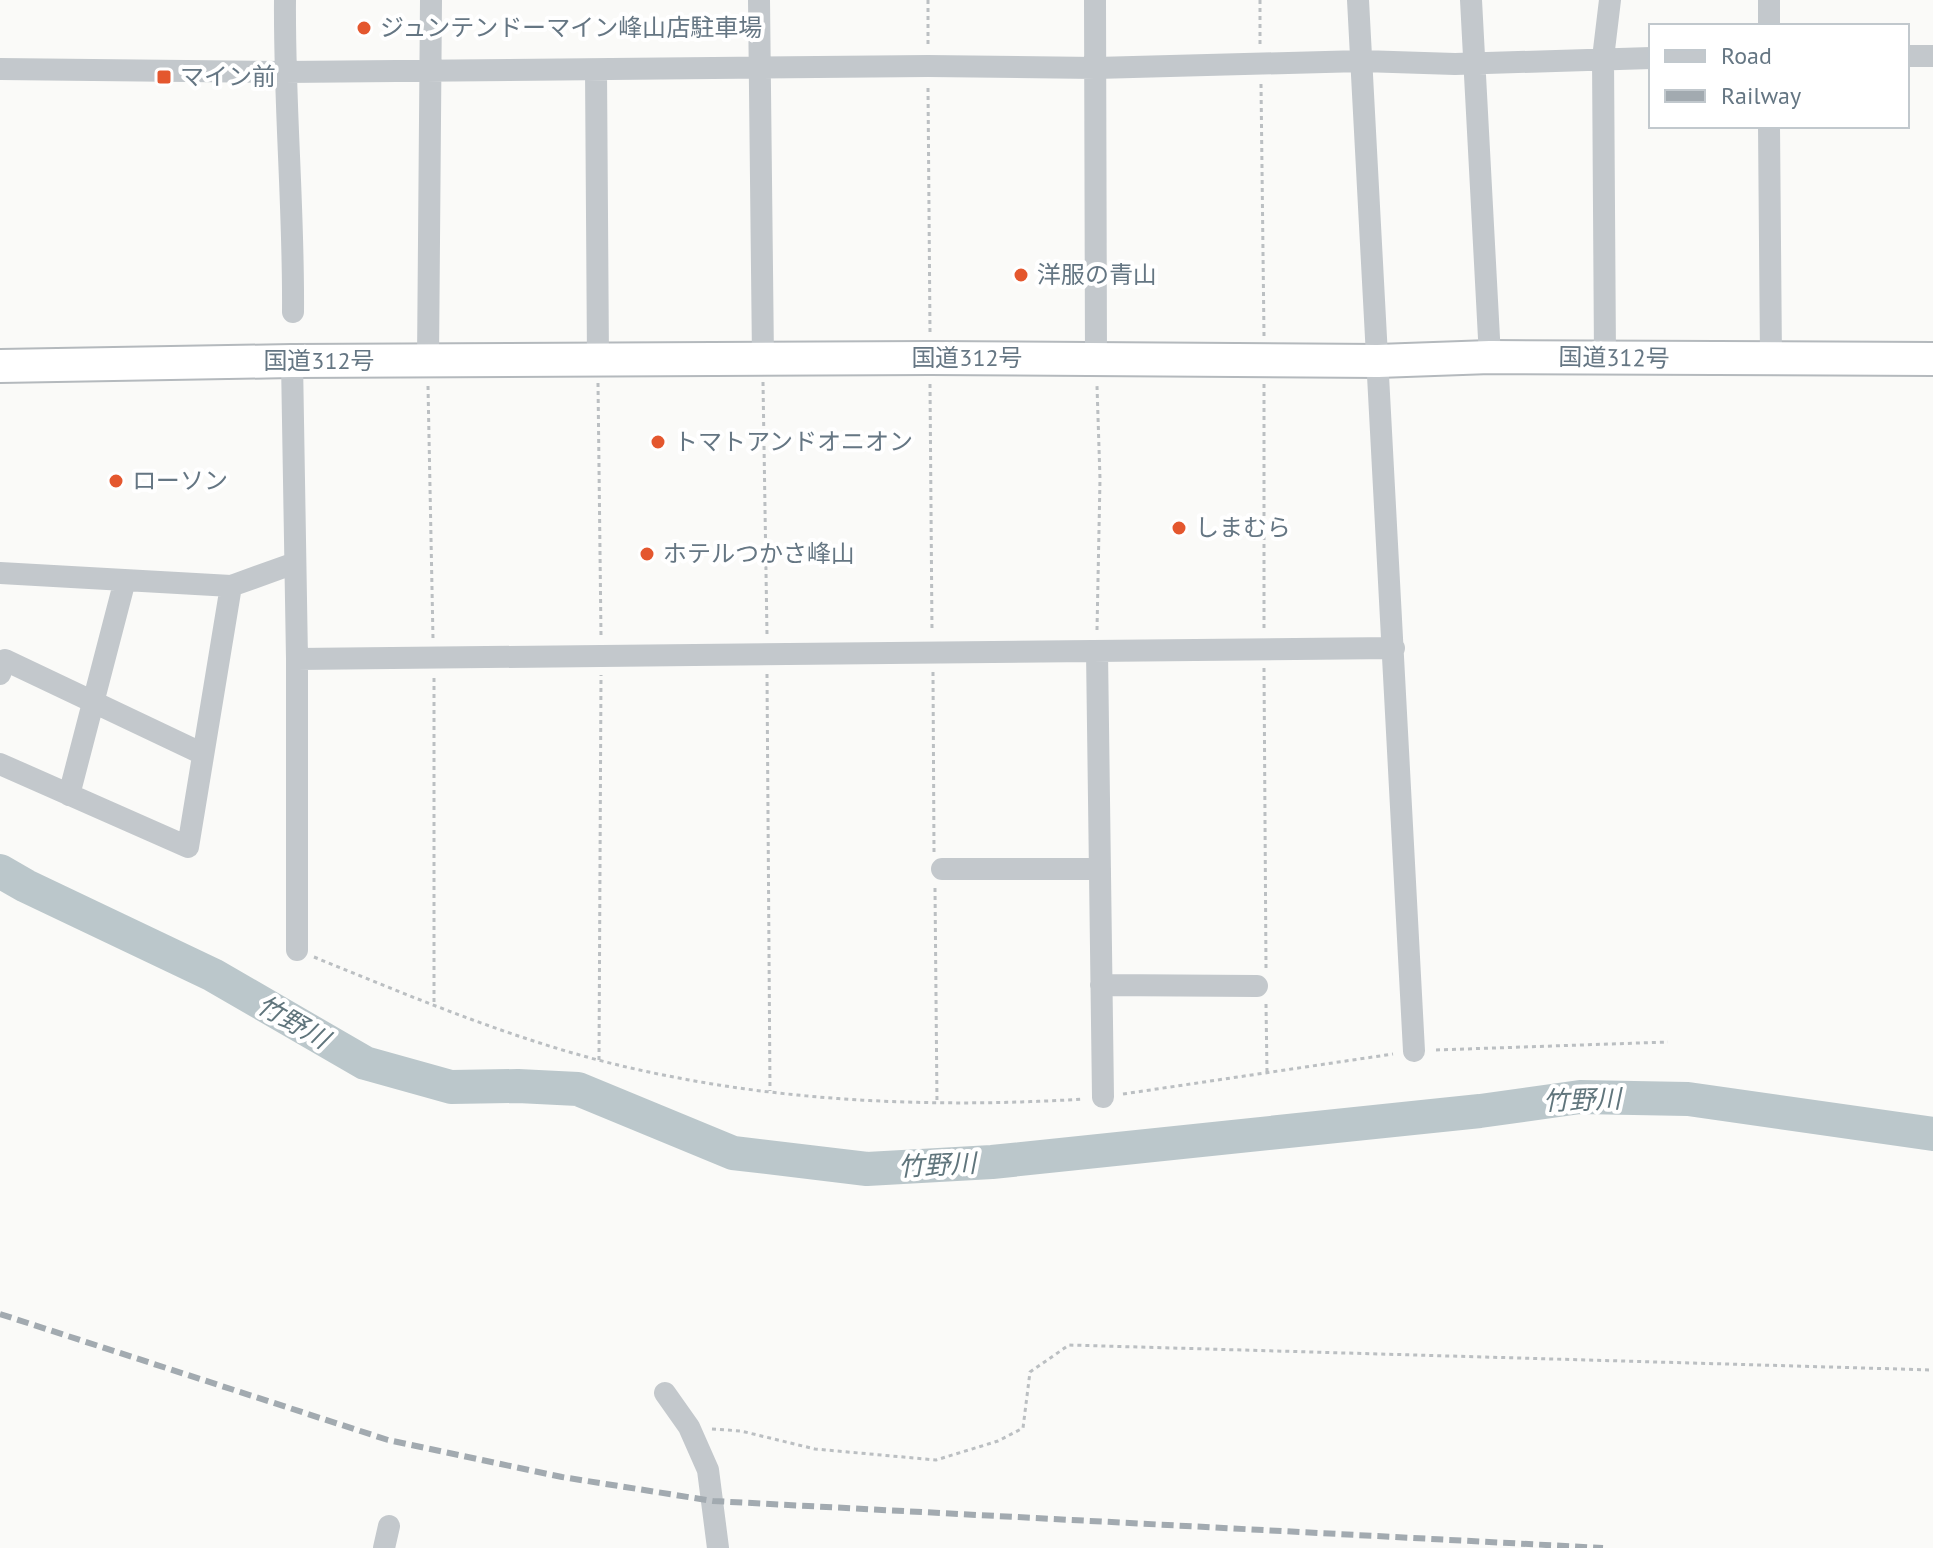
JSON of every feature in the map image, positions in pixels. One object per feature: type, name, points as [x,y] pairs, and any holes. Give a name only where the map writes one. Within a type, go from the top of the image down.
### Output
[{"type":"highway","name":"国道312号","points":[[0,366],[292,361],[930,358],[1378,361],[1490,357],[1933,359]]},
{"type":"street","points":[[285,0],[284,72],[290,150],[293,312]]},
{"type":"street","points":[[428,361],[431,0]]},
{"type":"street","points":[[759,0],[763,359]]},
{"type":"street","points":[[1095,0],[1096,358]]},
{"type":"street","points":[[1358,0],[1414,1051]]},
{"type":"street","points":[[1471,0],[1490,357]]},
{"type":"street","points":[[1605,357],[1603,58],[1610,0]]},
{"type":"street","points":[[1769,0],[1769,24]]},
{"type":"street","points":[[1909,56],[1933,56]]},
{"type":"street","points":[[0,69],[284,72],[928,66],[1096,68],[1649,58]]},
{"type":"street","points":[[596,70],[598,360]]},
{"type":"street","points":[[1769,128],[1771,360]]},
{"type":"street","points":[[292,361],[297,659],[297,950]]},
{"type":"street","points":[[0,573],[231,586],[295,563]]},
{"type":"street","points":[[69,795],[125,580]]},
{"type":"street","points":[[0,764],[188,847],[231,586]]},
{"type":"street","points":[[297,659],[1394,648]]},
{"type":"street","points":[[1097,651],[1103,1097]]},
{"type":"street","points":[[0,674],[5,660],[203,754]]},
{"type":"street","points":[[937,870],[1100,869]]},
{"type":"street","points":[[1101,985],[1263,987]]},
{"type":"street","points":[[665,1393],[689,1427],[708,1470],[718,1548]]},
{"type":"street","points":[[384,1548],[389,1526]]},
{"type":"path","points":[[928,0],[937,1104]]},
{"type":"path","points":[[1260,0],[1264,358],[1263,987],[1267,1074]]},
{"type":"path","points":[[1096,358],[1100,479],[1097,651]]},
{"type":"path","points":[[763,359],[770,1092]]},
{"type":"path","points":[[598,360],[602,655],[599,1060]]},
{"type":"path","points":[[428,361],[434,657],[434,1006]]},
{"type":"path","points":[[297,950],[434,1006],[523,1038],[599,1060],[682,1079],[770,1092],[937,1104],[1103,1097],[1414,1051],[1668,1042]]},
{"type":"path","points":[[689,1427],[741,1431],[815,1449],[936,1460],[998,1441],[1023,1428],[1030,1372],[1069,1345],[1933,1370]]},
{"type":"waterway","name":"竹野川","points":[[0,871],[213,975],[365,1063],[451,1087],[578,1089],[733,1153],[867,1169],[992,1162],[1480,1111],[1580,1097],[1688,1099],[1933,1134]]},
{"type":"railway","points":[[0,1314],[388,1440],[562,1477],[713,1501],[1603,1548]]},
{"type":"place","name":"ジュンテンドーマイン峰山店駐車場","points":[[364,28]]},
{"type":"place","name":"マイン前","points":[[164,77]]},
{"type":"place","name":"洋服の青山","points":[[1021,275]]},
{"type":"place","name":"トマトアンドオニオン","points":[[658,442]]},
{"type":"place","name":"ローソン","points":[[116,481]]},
{"type":"place","name":"しまむら","points":[[1179,528]]},
{"type":"place","name":"ホテルつかさ峰山","points":[[647,554]]}]
